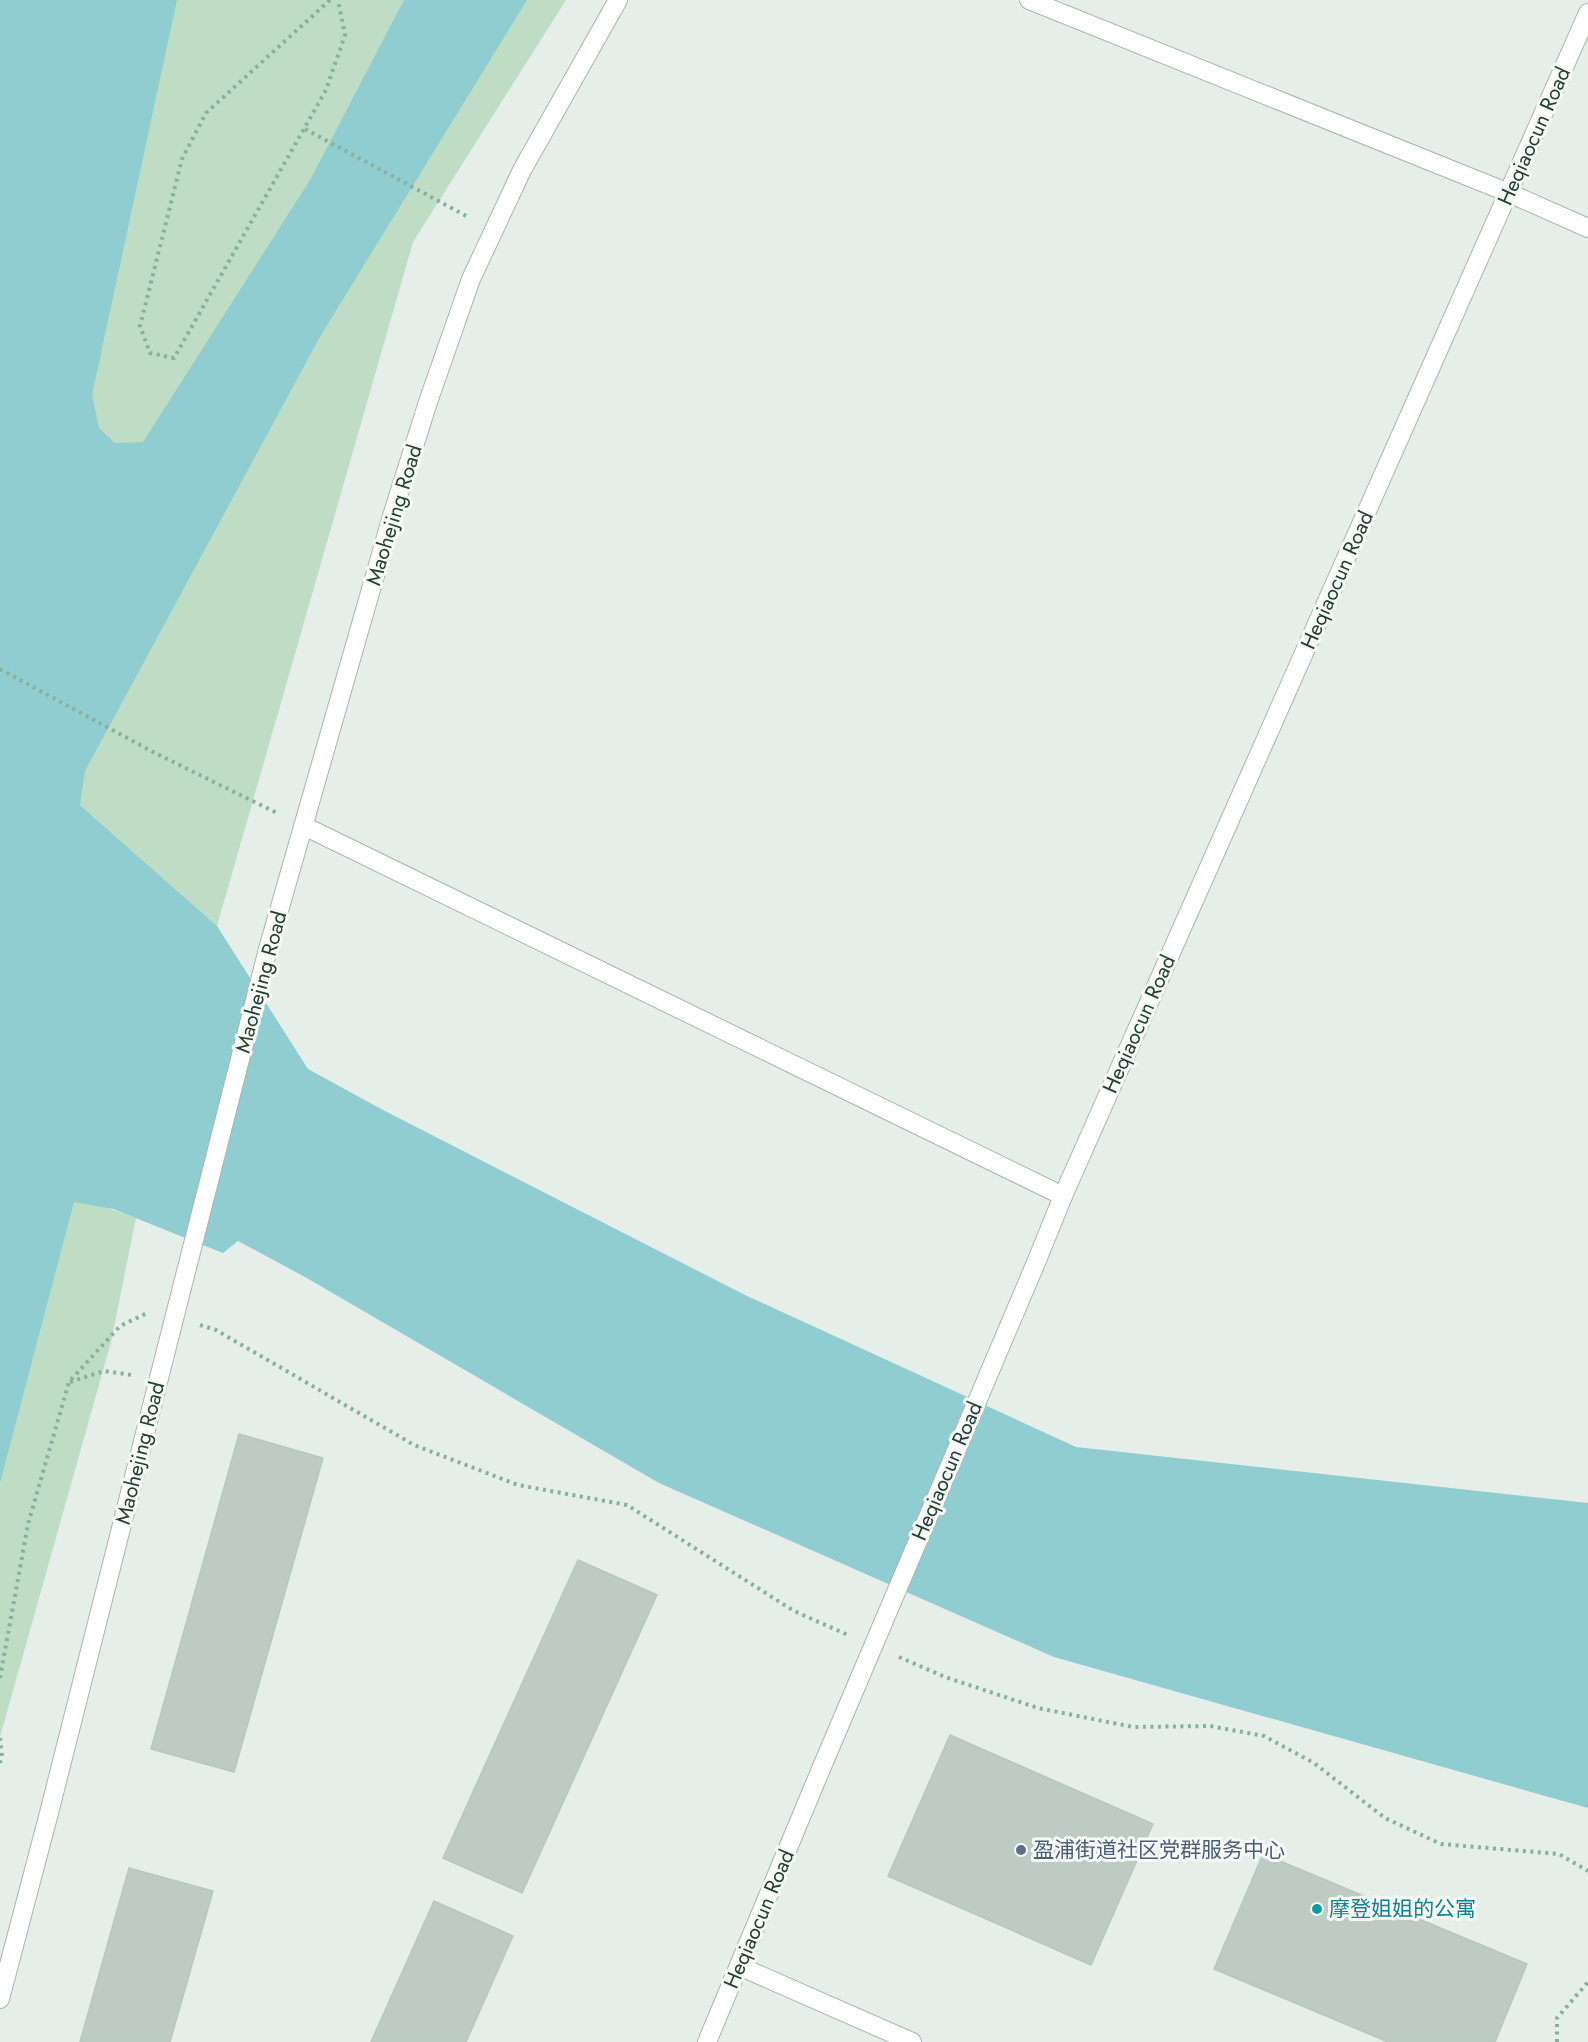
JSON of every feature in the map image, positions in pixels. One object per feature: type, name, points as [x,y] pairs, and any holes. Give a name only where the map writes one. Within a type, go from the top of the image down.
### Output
[{"type":"street","name":"Maohejing Road","points":[[0,1999],[50,1813],[268,949],[424,412],[471,279],[522,170],[618,0]]},
{"type":"street","points":[[1029,0],[1509,193],[1588,228]]},
{"type":"street","name":"Heqiaocun Road","points":[[707,2042],[1063,1196],[1588,13]]},
{"type":"street","points":[[304,826],[1063,1196]]},
{"type":"street","points":[[739,1966],[912,2042]]},
{"type":"path","points":[[330,0],[206,113],[182,159],[140,326],[150,353],[174,358],[326,90],[345,35],[338,0]]},
{"type":"path","points":[[305,129],[494,231]]},
{"type":"path","points":[[0,669],[153,753],[304,826]]},
{"type":"path","points":[[0,1678],[28,1524],[69,1382],[120,1326],[151,1311]]},
{"type":"path","points":[[195,1323],[216,1330],[414,1445],[518,1485],[627,1505],[794,1611],[859,1639]]},
{"type":"path","points":[[69,1382],[104,1371],[159,1378]]},
{"type":"path","points":[[891,1653],[945,1677],[1038,1708],[1133,1727],[1210,1726],[1264,1736],[1314,1762],[1385,1818],[1441,1845],[1559,1854],[1588,1871]]},
{"type":"path","points":[[0,1738],[2,1756],[0,1763]]},
{"type":"path","points":[[1557,2042],[1557,2018],[1588,1982]]},
{"type":"green space","points":[[0,0],[566,0],[413,242],[217,926],[0,734]]},
{"type":"green space","points":[[0,1158],[56,1190],[136,1218],[111,1342],[0,1737]]},
{"type":"water","points":[[0,0],[177,0],[92,395],[99,428],[115,443],[143,442],[310,180],[404,0],[527,0],[321,335],[85,771],[80,805],[217,926],[308,1069],[383,1110],[745,1295],[1076,1447],[1588,1503],[1588,1808],[1054,1657],[659,1483],[305,1277],[238,1241],[223,1253],[113,1209],[74,1202],[0,1483]]},
{"type":"building","points":[[239,1434],[323,1458],[234,1772],[151,1749]]},
{"type":"building","points":[[578,1560],[657,1595],[522,1893],[443,1858]]},
{"type":"building","name":"盈浦街道社区党群服务中心","points":[[950,1735],[1153,1824],[1091,1965],[888,1876]]},
{"type":"building","name":"摩登姐姐的公寓","points":[[1263,1854],[1527,1964],[1495,2042],[1388,2042],[1214,1969]]},
{"type":"building","points":[[129,1868],[213,1891],[170,2042],[80,2042]]},
{"type":"building","points":[[434,1901],[513,1936],[466,2042],[371,2042]]},
{"type":"place","name":"盈浦街道社区党群服务中心","points":[[1021,1850]]},
{"type":"place","name":"摩登姐姐的公寓","points":[[1317,1909]]}]
